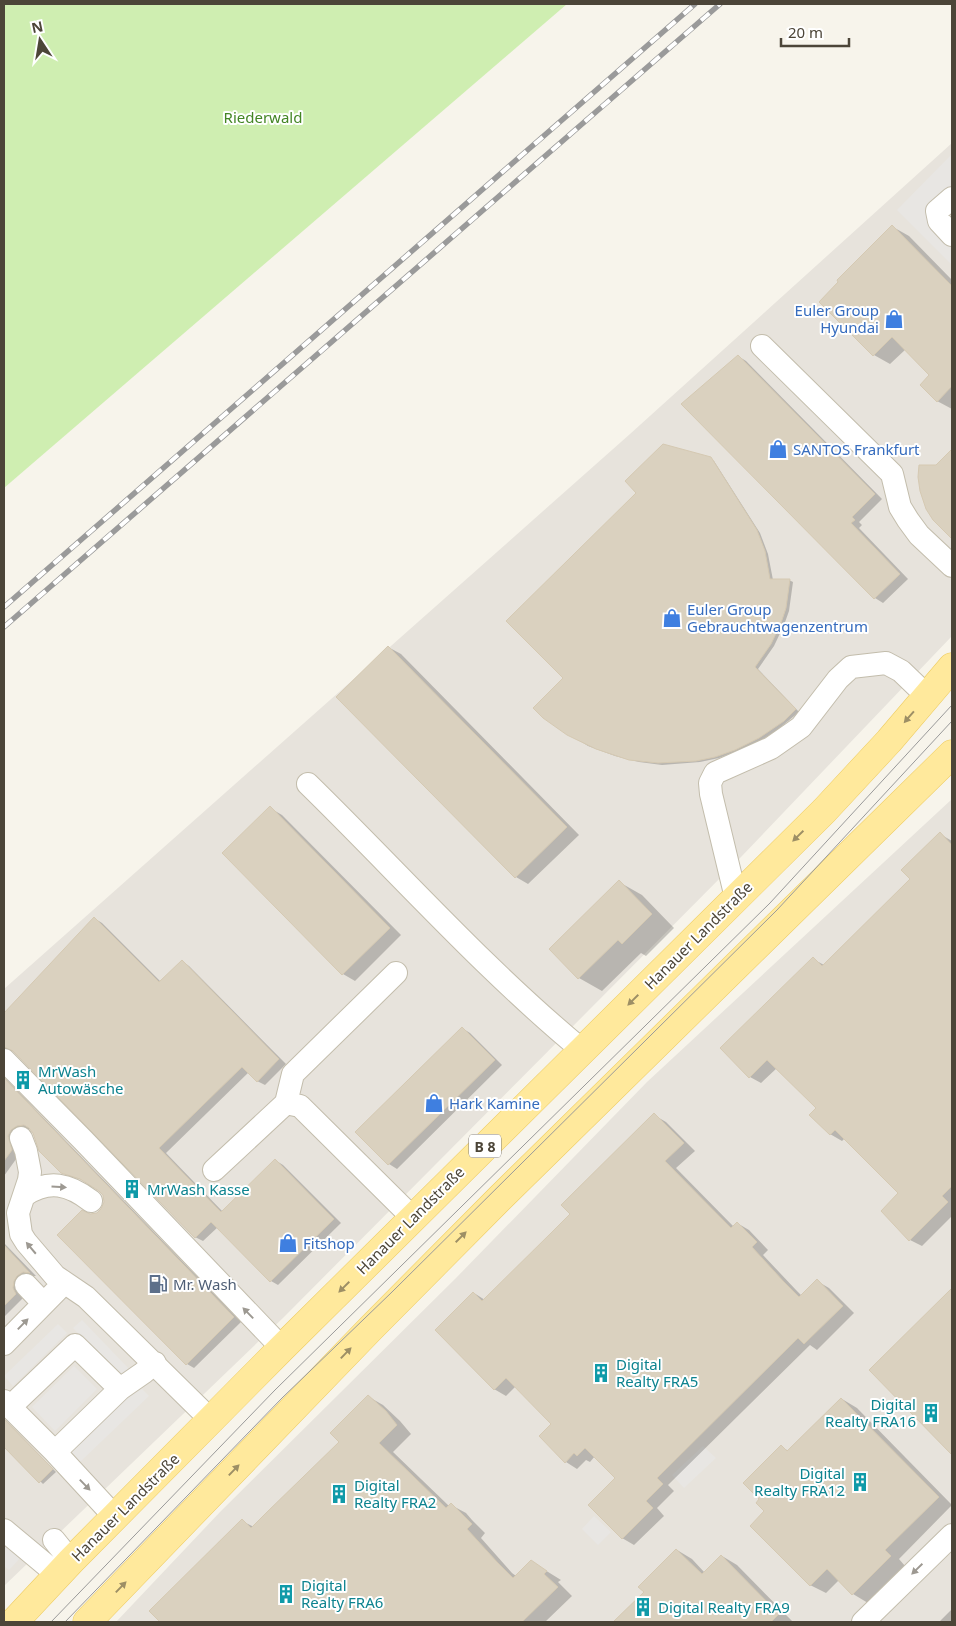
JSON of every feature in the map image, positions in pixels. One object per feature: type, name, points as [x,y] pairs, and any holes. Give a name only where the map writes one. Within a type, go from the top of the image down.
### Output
[{"type":"main road","name":"Hanauer Landstraße","points":[[14,1622],[64,1568],[282,1348],[824,811],[952,667]]},
{"type":"main road","points":[[87,1622],[371,1328],[499,1199],[952,754]]},
{"type":"street","points":[[952,198],[937,212],[938,221],[952,235]]},
{"type":"street","points":[[762,346],[892,474],[900,507],[908,520],[919,535],[952,566]]},
{"type":"street","points":[[736,898],[711,794],[710,783],[715,773],[771,748],[801,727],[838,679],[851,667],[886,663],[901,671],[927,696]]},
{"type":"street","points":[[308,784],[499,976],[582,1050]]},
{"type":"street","points":[[214,1170],[286,1104],[293,1074],[396,973]]},
{"type":"street","points":[[4,1060],[282,1348]]},
{"type":"street","points":[[286,1104],[300,1106],[413,1218]]},
{"type":"street","points":[[21,1138],[26,1151],[30,1172],[25,1196],[18,1213],[21,1234],[26,1242],[55,1276],[86,1297],[211,1420]]},
{"type":"street","points":[[25,1196],[42,1187],[61,1186],[78,1191],[91,1201]]},
{"type":"street","points":[[4,1344],[64,1283]]},
{"type":"street","points":[[26,1285],[43,1303]]},
{"type":"street","points":[[115,1517],[55,1452],[7,1404],[75,1345],[120,1390]]},
{"type":"street","points":[[55,1452],[120,1390],[155,1363]]},
{"type":"street","points":[[4,1530],[64,1568]]},
{"type":"street","points":[[863,1622],[952,1534]]},
{"type":"street","points":[[54,1540],[64,1568]]},
{"type":"shaded area","points":[[952,143],[952,636],[741,857],[284,1317],[4,1586],[4,989],[630,434]]},
{"type":"shaded area","points":[[952,154],[952,265],[897,210]]},
{"type":"shaded area","points":[[952,799],[952,1622],[116,1622],[220,1512],[456,1278],[647,1082]]},
{"type":"shaded area","points":[[82,1320],[131,1371],[122,1379],[73,1328]]},
{"type":"shaded area","points":[[58,1324],[67,1333],[13,1386],[4,1376]]},
{"type":"shaded area","points":[[74,1366],[97,1389],[55,1431],[32,1407]]},
{"type":"shaded area","points":[[139,1386],[149,1396],[80,1462],[71,1452]]},
{"type":"shaded area","points":[[703,1446],[716,1458],[684,1488],[672,1475]]},
{"type":"shaded area","points":[[594,1516],[611,1532],[598,1545],[582,1529]]},
{"type":"shaded area","points":[[4,1540],[22,1556],[9,1570],[4,1566]]},
{"type":"green space","name":"Riederwald","points":[[4,4],[567,4],[4,488]]},
{"type":"building","name":"Euler Group Hyundai","points":[[892,225],[952,286],[952,386],[937,402],[920,385],[929,375],[892,337],[873,356],[819,302],[838,282],[837,280]]},
{"type":"building","name":"SANTOS Frankfurt","points":[[738,355],[875,494],[852,517],[855,520],[851,523],[900,574],[874,599],[681,404]]},
{"type":"building","points":[[663,444],[711,457],[757,530],[765,551],[770,579],[790,579],[786,608],[781,623],[771,644],[755,667],[796,709],[784,721],[759,738],[735,750],[696,761],[658,763],[629,760],[596,749],[567,735],[543,718],[533,708],[563,678],[506,621],[636,493],[625,481]]},
{"type":"building","points":[[952,449],[952,539],[933,520],[926,509],[918,477],[919,465],[936,465]]},
{"type":"building","points":[[388,646],[567,827],[515,878],[336,697]]},
{"type":"building","points":[[270,806],[390,928],[342,975],[222,853]]},
{"type":"building","points":[[940,832],[952,845],[952,1186],[942,1196],[948,1202],[909,1241],[881,1211],[898,1193],[835,1130],[830,1135],[809,1115],[816,1108],[767,1060],[749,1078],[720,1048],[813,957],[822,966],[910,879],[901,870]]},
{"type":"building","points":[[619,880],[652,914],[622,944],[618,940],[578,979],[549,949]]},
{"type":"building","points":[[94,917],[159,982],[182,960],[279,1059],[257,1082],[242,1067],[159,1148],[221,1212],[275,1159],[334,1219],[270,1282],[211,1222],[195,1238],[13,1051],[4,1047],[4,1013]]},
{"type":"building","points":[[462,1027],[495,1060],[388,1165],[355,1132]]},
{"type":"building","name":"Mr. Wash","points":[[4,1078],[234,1317],[186,1365],[57,1235],[82,1210],[90,1214],[97,1213],[104,1202],[103,1195],[80,1179],[61,1173],[39,1151],[33,1133],[24,1125],[17,1126],[11,1130],[8,1136],[12,1150],[4,1161]]},
{"type":"building","points":[[654,1113],[684,1143],[665,1161],[731,1228],[737,1222],[757,1242],[752,1247],[799,1297],[817,1279],[843,1306],[804,1344],[798,1338],[657,1478],[663,1484],[646,1501],[653,1508],[622,1539],[588,1505],[615,1478],[585,1448],[577,1456],[574,1453],[565,1463],[539,1436],[551,1424],[506,1378],[494,1390],[435,1330],[473,1292],[482,1301],[551,1233],[570,1214],[561,1205]]},
{"type":"building","points":[[4,1245],[30,1273],[23,1272],[17,1276],[13,1288],[16,1294],[4,1306]]},
{"type":"building","name":"Digital Realty FRA16","points":[[952,1288],[952,1455],[869,1370]]},
{"type":"building","points":[[368,1395],[386,1411],[397,1425],[379,1443],[446,1508],[451,1503],[472,1524],[467,1529],[513,1578],[531,1560],[547,1571],[544,1574],[558,1587],[522,1622],[160,1622],[149,1611],[242,1519],[251,1528],[339,1442],[330,1433]]},
{"type":"building","name":"Digital Realty FRA12","points":[[841,1398],[939,1497],[885,1550],[891,1556],[852,1595],[827,1569],[810,1586],[750,1526],[764,1511],[756,1503],[759,1499],[743,1483],[781,1445],[787,1451]]},
{"type":"building","points":[[4,1419],[53,1469],[39,1483],[4,1447]]},
{"type":"building","points":[[676,1549],[702,1574],[721,1555],[779,1614],[771,1622],[613,1622],[644,1592],[638,1587]]},
{"type":"tram line","points":[[51,1622],[275,1390],[770,903],[952,705]]},
{"type":"tram line","points":[[65,1622],[282,1398],[392,1292],[777,910],[952,721]]},
{"type":"railway","points":[[4,607],[695,4]]},
{"type":"railway","points":[[4,627],[720,4]]},
{"type":"place","name":"Euler Group Hyundai","points":[[894,319]]},
{"type":"place","name":"SANTOS Frankfurt","points":[[778,449]]},
{"type":"place","name":"Euler Group Gebrauchtwagenzentrum","points":[[672,618]]},
{"type":"place","name":"MrWash Autowäsche","points":[[23,1080]]},
{"type":"place","name":"Hark Kamine","points":[[434,1103]]},
{"type":"place","name":"MrWash Kasse","points":[[132,1189]]},
{"type":"place","name":"Fitshop","points":[[288,1243]]},
{"type":"place","name":"Mr. Wash","points":[[158,1284]]},
{"type":"place","name":"Digital Realty FRA5","points":[[601,1373]]},
{"type":"place","name":"Digital Realty FRA16","points":[[931,1413]]},
{"type":"place","name":"Digital Realty FRA12","points":[[860,1482]]},
{"type":"place","name":"Digital Realty FRA2","points":[[339,1494]]},
{"type":"place","name":"Digital Realty FRA6","points":[[286,1594]]},
{"type":"place","name":"Digital Realty FRA9","points":[[643,1607]]}]
